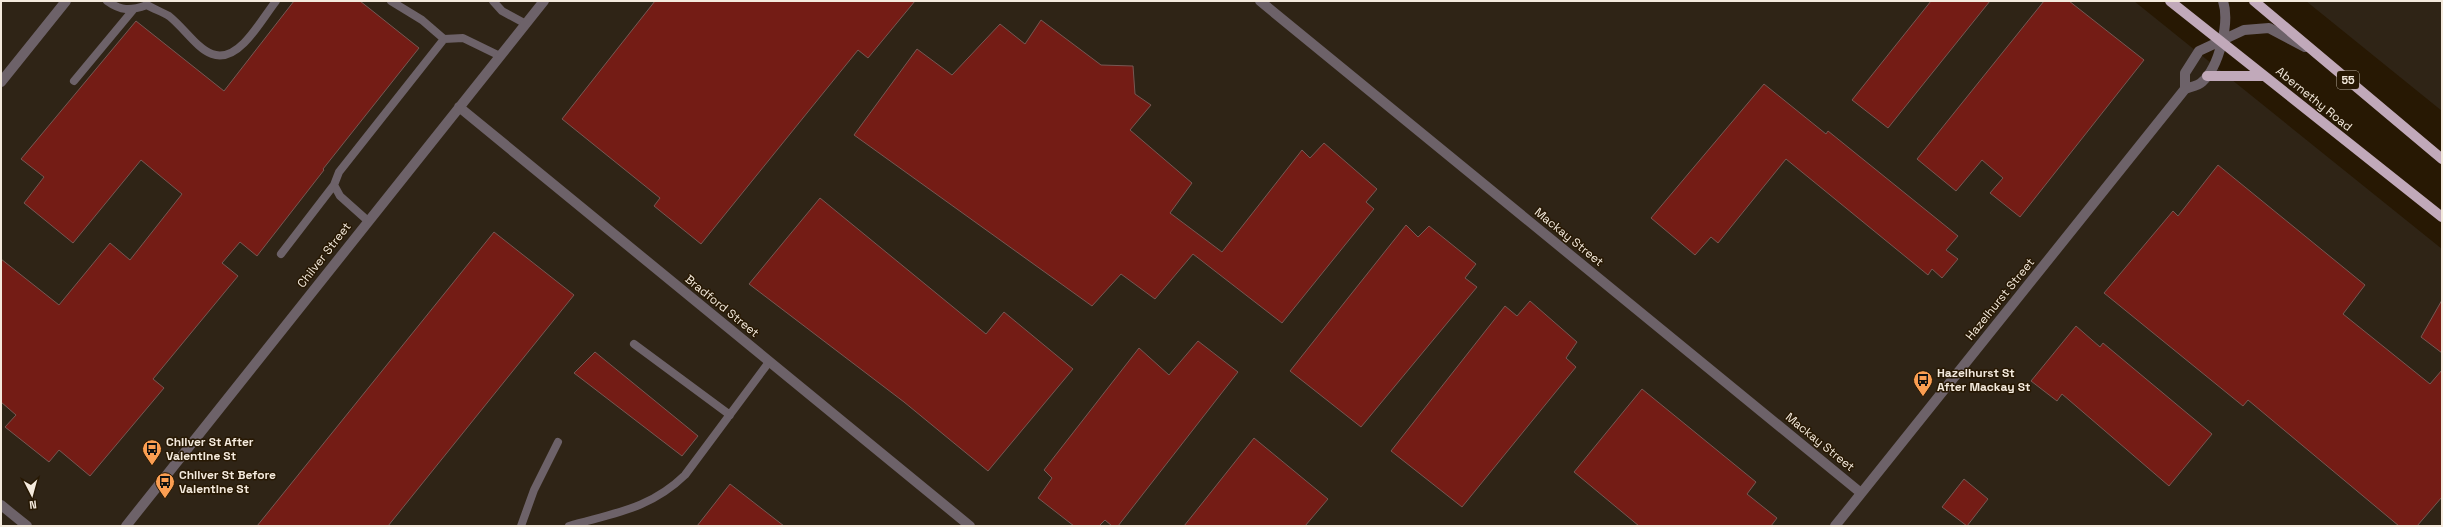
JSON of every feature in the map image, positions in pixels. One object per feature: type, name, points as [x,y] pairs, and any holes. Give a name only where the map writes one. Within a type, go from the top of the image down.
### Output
[{"type":"main road","name":"Abernethy Road","points":[[2170,1],[2442,217]]},
{"type":"main road","name":"55","points":[[2254,1],[2442,159]]},
{"type":"main road","points":[[2207,76],[2264,76]]},
{"type":"street","points":[[1,82],[66,1]]},
{"type":"street","name":"Chilver Street","points":[[126,526],[544,1]]},
{"type":"street","name":"Mackay Street","points":[[1260,1],[1861,493]]},
{"type":"street","name":"Hazelhurst Street","points":[[1835,526],[2185,89],[2201,84],[2215,66],[2226,22],[2223,1]]},
{"type":"street","points":[[2185,89],[2185,73],[2199,51],[2244,30],[2269,28],[2312,50]]},
{"type":"street","name":"Bradford Street","points":[[459,107],[970,526]]},
{"type":"street","points":[[1,505],[28,526]]},
{"type":"lane","points":[[106,1],[119,9],[133,10],[147,5],[168,16],[206,52],[219,57],[231,54],[245,42],[276,1]]},
{"type":"lane","points":[[391,1],[422,20],[444,38],[463,38],[500,56]]},
{"type":"lane","points":[[493,1],[502,11],[526,24]]},
{"type":"lane","points":[[74,81],[133,10]]},
{"type":"lane","points":[[281,254],[334,185],[338,172],[444,38]]},
{"type":"lane","points":[[334,185],[340,196],[368,221]]},
{"type":"lane","points":[[634,344],[730,415]]},
{"type":"lane","points":[[569,526],[644,505],[670,490],[685,475],[769,362]]},
{"type":"lane","points":[[521,526],[534,490],[558,442]]},
{"type":"shaded area","points":[[1,1],[2134,1],[2442,249],[2442,526],[1,526]]},
{"type":"shaded area","points":[[2306,1],[2442,1],[2442,111]]},
{"type":"building","points":[[294,1],[360,1],[419,48],[323,169],[324,170],[257,256],[240,242],[222,263],[238,276],[153,379],[164,388],[90,476],[59,450],[49,462],[5,427],[16,415],[1,402],[1,259],[59,305],[110,243],[130,260],[182,194],[141,160],[73,243],[24,203],[44,177],[21,159],[136,21],[224,91]]},
{"type":"building","points":[[655,1],[915,1],[868,58],[858,50],[701,244],[654,206],[660,198],[562,119]]},
{"type":"building","points":[[1931,1],[1990,1],[1888,128],[1852,100]]},
{"type":"building","points":[[2044,1],[2069,1],[2144,60],[2020,217],[1990,193],[2003,178],[1982,160],[1956,191],[1917,159]]},
{"type":"building","points":[[1041,20],[1101,65],[1133,66],[1135,94],[1151,105],[1130,130],[1192,183],[1170,213],[1222,252],[1302,150],[1310,158],[1324,143],[1377,189],[1366,202],[1374,209],[1282,323],[1193,254],[1155,299],[1121,274],[1092,306],[854,135],[917,49],[952,75],[1000,24],[1025,44]]},
{"type":"building","points":[[1764,84],[1826,134],[1828,131],[1958,236],[1946,250],[1958,259],[1942,278],[1932,269],[1928,275],[1786,159],[1718,243],[1711,237],[1695,255],[1651,218]]},
{"type":"building","points":[[2218,165],[2365,285],[2343,314],[2430,384],[2442,370],[2442,497],[2417,526],[2399,526],[2248,400],[2243,406],[2104,293],[2173,211],[2178,216]]},
{"type":"building","points":[[820,198],[986,334],[1004,312],[1073,369],[988,471],[904,402],[749,284]]},
{"type":"building","points":[[1406,225],[1418,237],[1429,226],[1476,264],[1465,278],[1477,287],[1361,427],[1290,371]]},
{"type":"building","points":[[494,232],[574,295],[388,526],[257,526]]},
{"type":"building","points":[[2442,300],[2442,353],[2421,337]]},
{"type":"building","points":[[1530,301],[1577,342],[1566,358],[1576,367],[1462,507],[1391,451],[1505,306],[1517,316]]},
{"type":"building","points":[[2076,326],[2100,347],[2103,343],[2212,434],[2169,486],[2062,394],[2057,401],[2031,381]]},
{"type":"building","points":[[1198,341],[1238,372],[1118,526],[1112,526],[1105,520],[1099,526],[1074,526],[1038,498],[1052,478],[1044,470],[1139,348],[1169,375]]},
{"type":"building","points":[[595,352],[698,436],[682,456],[574,373]]},
{"type":"building","points":[[1642,389],[1756,482],[1747,494],[1777,518],[1771,526],[1639,526],[1574,472]]},
{"type":"building","points":[[1254,438],[1328,499],[1305,526],[1184,526]]},
{"type":"building","points":[[1964,479],[1988,499],[1967,526],[1942,507]]},
{"type":"building","points":[[730,484],[784,526],[697,526]]},
{"type":"place","name":"Hazelhurst St After Mackay St","points":[[1923,397]]},
{"type":"place","name":"Chilver St After Valentine St","points":[[152,466]]},
{"type":"place","name":"Chilver St Before Valentine St","points":[[165,499]]}]
